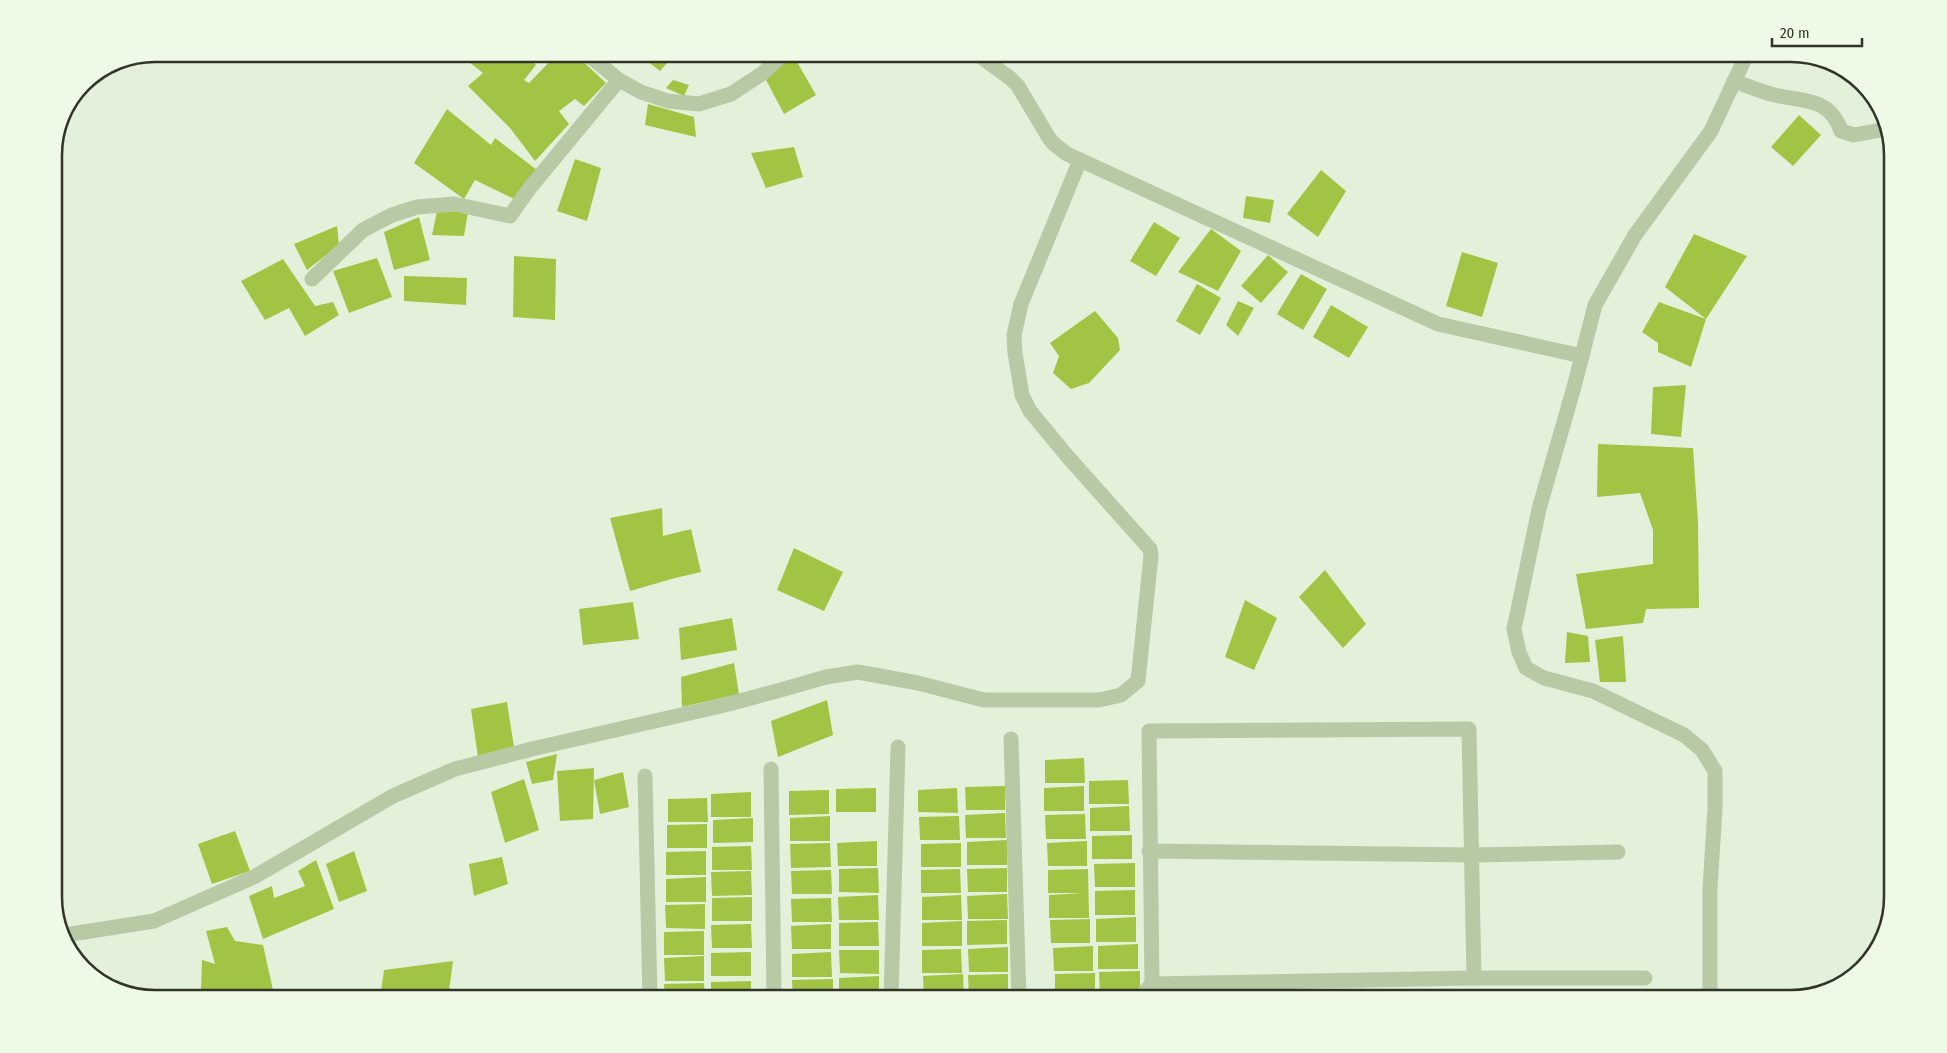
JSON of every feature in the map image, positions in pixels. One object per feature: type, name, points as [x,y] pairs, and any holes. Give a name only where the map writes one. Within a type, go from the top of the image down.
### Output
[{"type":"street","points":[[598,62],[619,80],[642,92],[668,101],[699,104],[732,94],[763,73],[775,62]]},
{"type":"street","points":[[988,62],[1010,78],[1054,144],[1080,160],[1438,324],[1582,356]]},
{"type":"street","points":[[1710,990],[1710,888],[1715,809],[1715,771],[1702,750],[1684,735],[1593,691],[1544,678],[1526,668],[1519,652],[1514,629],[1539,508],[1595,305],[1635,235],[1711,131],[1743,62]]},
{"type":"street","points":[[312,278],[363,230],[392,215],[417,206],[454,204],[510,216],[529,189],[619,80]]},
{"type":"street","points":[[1734,81],[1772,95],[1814,102],[1824,107],[1838,122],[1841,131],[1854,135],[1881,130]]},
{"type":"street","points":[[70,935],[154,921],[254,877],[393,796],[455,769],[532,749],[777,692],[826,676],[858,672],[918,683],[984,700],[1099,700],[1121,695],[1138,681],[1151,556],[1150,549],[1068,457],[1030,411],[1022,395],[1015,353],[1014,336],[1023,298],[1080,160]]},
{"type":"street","points":[[1147,990],[1152,984],[1149,731],[1469,729],[1474,978]]},
{"type":"street","points":[[1011,739],[1018,990]]},
{"type":"street","points":[[891,990],[898,747]]},
{"type":"street","points":[[771,769],[774,990]]},
{"type":"street","points":[[645,776],[650,990]]},
{"type":"street","points":[[1149,851],[1472,855],[1618,852]]},
{"type":"street","points":[[1152,984],[1474,978],[1645,978]]},
{"type":"building","points":[[469,62],[533,62],[536,65],[524,80],[529,83],[549,62],[584,62],[606,83],[584,106],[575,99],[559,111],[569,124],[535,161],[510,128],[468,86],[483,73]]},
{"type":"building","points":[[648,62],[668,62],[660,71]]},
{"type":"building","points":[[784,62],[797,62],[816,95],[784,114],[765,78]]},
{"type":"building","points":[[673,80],[689,85],[684,96],[666,88]]},
{"type":"building","points":[[648,104],[694,117],[696,137],[645,125]]},
{"type":"building","points":[[447,109],[491,145],[495,138],[537,170],[514,199],[475,180],[464,199],[414,163]]},
{"type":"building","points":[[1799,115],[1821,135],[1793,166],[1771,147]]},
{"type":"building","points":[[794,147],[803,177],[766,188],[751,153]]},
{"type":"building","points":[[575,159],[601,168],[587,221],[557,211]]},
{"type":"building","points":[[1321,170],[1346,191],[1318,237],[1287,214]]},
{"type":"building","points":[[1246,196],[1274,200],[1270,223],[1243,218]]},
{"type":"building","points":[[437,211],[468,212],[464,236],[432,235]]},
{"type":"building","points":[[419,217],[430,260],[394,270],[384,232]]},
{"type":"building","points":[[1154,222],[1180,238],[1156,276],[1130,261]]},
{"type":"building","points":[[337,226],[339,245],[307,270],[294,244]]},
{"type":"building","points":[[1211,229],[1241,251],[1218,291],[1178,272]]},
{"type":"building","points":[[1694,234],[1747,256],[1706,319],[1665,287]]},
{"type":"building","points":[[1462,252],[1498,263],[1482,317],[1446,306]]},
{"type":"building","points":[[1268,255],[1288,272],[1261,303],[1241,286]]},
{"type":"building","points":[[514,256],[556,259],[555,320],[513,317]]},
{"type":"building","points":[[377,258],[392,297],[349,313],[333,271]]},
{"type":"building","points":[[283,259],[315,306],[333,302],[339,315],[305,336],[289,308],[265,320],[241,281]]},
{"type":"building","points":[[1301,274],[1327,289],[1303,330],[1277,314]]},
{"type":"building","points":[[404,276],[467,278],[466,305],[404,301]]},
{"type":"building","points":[[1197,284],[1221,298],[1200,335],[1176,321]]},
{"type":"building","points":[[1238,301],[1254,308],[1238,336],[1226,325]]},
{"type":"building","points":[[1659,302],[1706,319],[1691,367],[1658,352],[1658,343],[1642,332]]},
{"type":"building","points":[[1331,305],[1368,327],[1349,358],[1313,337]]},
{"type":"building","points":[[1095,311],[1118,338],[1120,350],[1089,383],[1071,389],[1053,373],[1059,356],[1050,343]]},
{"type":"building","points":[[1686,385],[1681,437],[1651,434],[1653,387]]},
{"type":"building","points":[[1598,444],[1693,448],[1698,523],[1699,608],[1646,609],[1643,623],[1586,629],[1576,574],[1653,564],[1653,530],[1640,493],[1597,497]]},
{"type":"building","points":[[662,508],[663,536],[691,529],[701,572],[630,591],[610,518]]},
{"type":"building","points":[[794,548],[843,572],[824,611],[777,590]]},
{"type":"building","points":[[1325,570],[1366,624],[1343,648],[1299,597]]},
{"type":"building","points":[[1245,600],[1277,618],[1254,670],[1225,657]]},
{"type":"building","points":[[633,602],[639,639],[583,645],[579,609]]},
{"type":"building","points":[[732,618],[737,650],[681,660],[679,628]]},
{"type":"building","points":[[1567,632],[1588,636],[1590,662],[1565,663]]},
{"type":"building","points":[[1623,636],[1626,682],[1600,682],[1595,640]]},
{"type":"building","points":[[734,663],[739,694],[682,707],[681,677]]},
{"type":"building","points":[[827,700],[833,735],[778,757],[771,721]]},
{"type":"building","points":[[507,702],[514,747],[478,757],[471,709]]},
{"type":"building","points":[[557,754],[553,780],[532,784],[526,762]]},
{"type":"building","points":[[1084,758],[1085,783],[1045,783],[1045,760]]},
{"type":"building","points":[[594,768],[593,819],[560,821],[557,771]]},
{"type":"building","points":[[623,772],[629,807],[600,814],[594,780]]},
{"type":"building","points":[[524,779],[539,830],[505,843],[491,792]]},
{"type":"building","points":[[1128,780],[1129,804],[1089,804],[1089,781]]},
{"type":"building","points":[[1005,786],[1005,810],[966,810],[965,787]]},
{"type":"building","points":[[1084,786],[1084,811],[1044,811],[1044,788]]},
{"type":"building","points":[[876,788],[876,812],[836,812],[836,789]]},
{"type":"building","points":[[957,788],[958,813],[918,812],[918,790]]},
{"type":"building","points":[[829,790],[829,814],[789,815],[789,791]]},
{"type":"building","points":[[751,792],[751,817],[711,817],[711,794]]},
{"type":"building","points":[[707,798],[708,822],[668,822],[668,799]]},
{"type":"building","points":[[1129,806],[1130,831],[1090,831],[1090,808]]},
{"type":"building","points":[[1005,813],[1006,838],[966,838],[965,815]]},
{"type":"building","points":[[1085,814],[1086,839],[1046,839],[1045,815]]},
{"type":"building","points":[[830,816],[830,841],[790,841],[790,818]]},
{"type":"building","points":[[959,816],[960,840],[920,840],[919,817]]},
{"type":"building","points":[[753,818],[753,842],[713,843],[713,820]]},
{"type":"building","points":[[707,824],[707,848],[667,848],[667,825]]},
{"type":"building","points":[[235,831],[250,871],[212,884],[198,844]]},
{"type":"building","points":[[1132,835],[1132,859],[1092,859],[1092,836]]},
{"type":"building","points":[[1007,840],[1007,865],[967,865],[967,842]]},
{"type":"building","points":[[877,841],[877,866],[838,866],[837,843]]},
{"type":"building","points":[[1087,841],[1087,866],[1048,866],[1047,843]]},
{"type":"building","points":[[830,843],[831,867],[791,868],[790,844]]},
{"type":"building","points":[[961,843],[961,867],[921,867],[921,844]]},
{"type":"building","points":[[751,846],[752,870],[712,870],[712,847]]},
{"type":"building","points":[[354,851],[367,891],[339,902],[326,864]]},
{"type":"building","points":[[706,851],[706,875],[666,875],[666,852]]},
{"type":"building","points":[[502,857],[508,884],[474,896],[469,864]]},
{"type":"building","points":[[316,860],[334,909],[263,939],[249,896],[272,886],[274,898],[305,886],[298,871]]},
{"type":"building","points":[[1135,863],[1135,887],[1095,887],[1094,864]]},
{"type":"building","points":[[878,868],[879,893],[839,892],[839,869]]},
{"type":"building","points":[[1007,868],[1007,892],[968,892],[967,869]]},
{"type":"building","points":[[960,869],[961,893],[921,893],[921,870]]},
{"type":"building","points":[[1088,869],[1089,918],[1049,918],[1049,895],[1083,893],[1048,893],[1048,870]]},
{"type":"building","points":[[831,870],[832,894],[792,894],[791,871]]},
{"type":"building","points":[[751,871],[752,895],[712,896],[711,872]]},
{"type":"building","points":[[706,877],[706,902],[666,902],[666,879]]},
{"type":"building","points":[[1135,890],[1135,915],[1095,915],[1095,891]]},
{"type":"building","points":[[1007,894],[1008,919],[968,919],[967,896]]},
{"type":"building","points":[[878,895],[879,920],[839,920],[838,897]]},
{"type":"building","points":[[961,895],[962,920],[922,920],[922,897]]},
{"type":"building","points":[[752,897],[752,921],[712,921],[712,898]]},
{"type":"building","points":[[831,898],[832,922],[792,922],[791,899]]},
{"type":"building","points":[[705,904],[705,929],[666,928],[665,905]]},
{"type":"building","points":[[1136,917],[1136,942],[1096,942],[1096,919]]},
{"type":"building","points":[[1090,919],[1090,943],[1051,943],[1050,920]]},
{"type":"building","points":[[1007,920],[1007,944],[967,945],[967,921]]},
{"type":"building","points":[[962,921],[962,946],[922,946],[922,923]]},
{"type":"building","points":[[878,922],[879,946],[839,946],[839,923]]},
{"type":"building","points":[[751,924],[752,948],[712,948],[711,925]]},
{"type":"building","points":[[831,924],[831,949],[792,949],[791,926]]},
{"type":"building","points":[[227,927],[235,941],[263,945],[273,990],[201,990],[202,960],[215,964],[206,931]]},
{"type":"building","points":[[704,931],[704,955],[664,955],[664,932]]},
{"type":"building","points":[[1138,944],[1138,969],[1098,969],[1098,946]]},
{"type":"building","points":[[1093,946],[1093,971],[1054,971],[1053,948]]},
{"type":"building","points":[[1008,947],[1008,972],[969,972],[968,949]]},
{"type":"building","points":[[961,949],[962,973],[922,973],[922,950]]},
{"type":"building","points":[[839,950],[879,950],[879,974],[840,973]]},
{"type":"building","points":[[751,952],[751,976],[711,976],[711,953]]},
{"type":"building","points":[[831,952],[832,977],[792,977],[792,954]]},
{"type":"building","points":[[704,956],[704,981],[665,981],[664,958]]},
{"type":"building","points":[[453,961],[449,990],[381,990],[384,970]]},
{"type":"building","points":[[1140,971],[1140,990],[1100,990],[1099,972]]},
{"type":"building","points":[[1095,973],[1095,990],[1055,990],[1055,974]]},
{"type":"building","points":[[963,974],[964,990],[924,990],[923,976]]},
{"type":"building","points":[[1008,974],[1008,990],[969,990],[968,975]]},
{"type":"building","points":[[879,976],[879,990],[839,990],[839,978]]},
{"type":"building","points":[[833,979],[833,990],[793,990],[792,980]]},
{"type":"building","points":[[751,981],[751,990],[711,990],[711,982]]},
{"type":"building","points":[[704,983],[704,990],[664,990],[664,984]]}]
